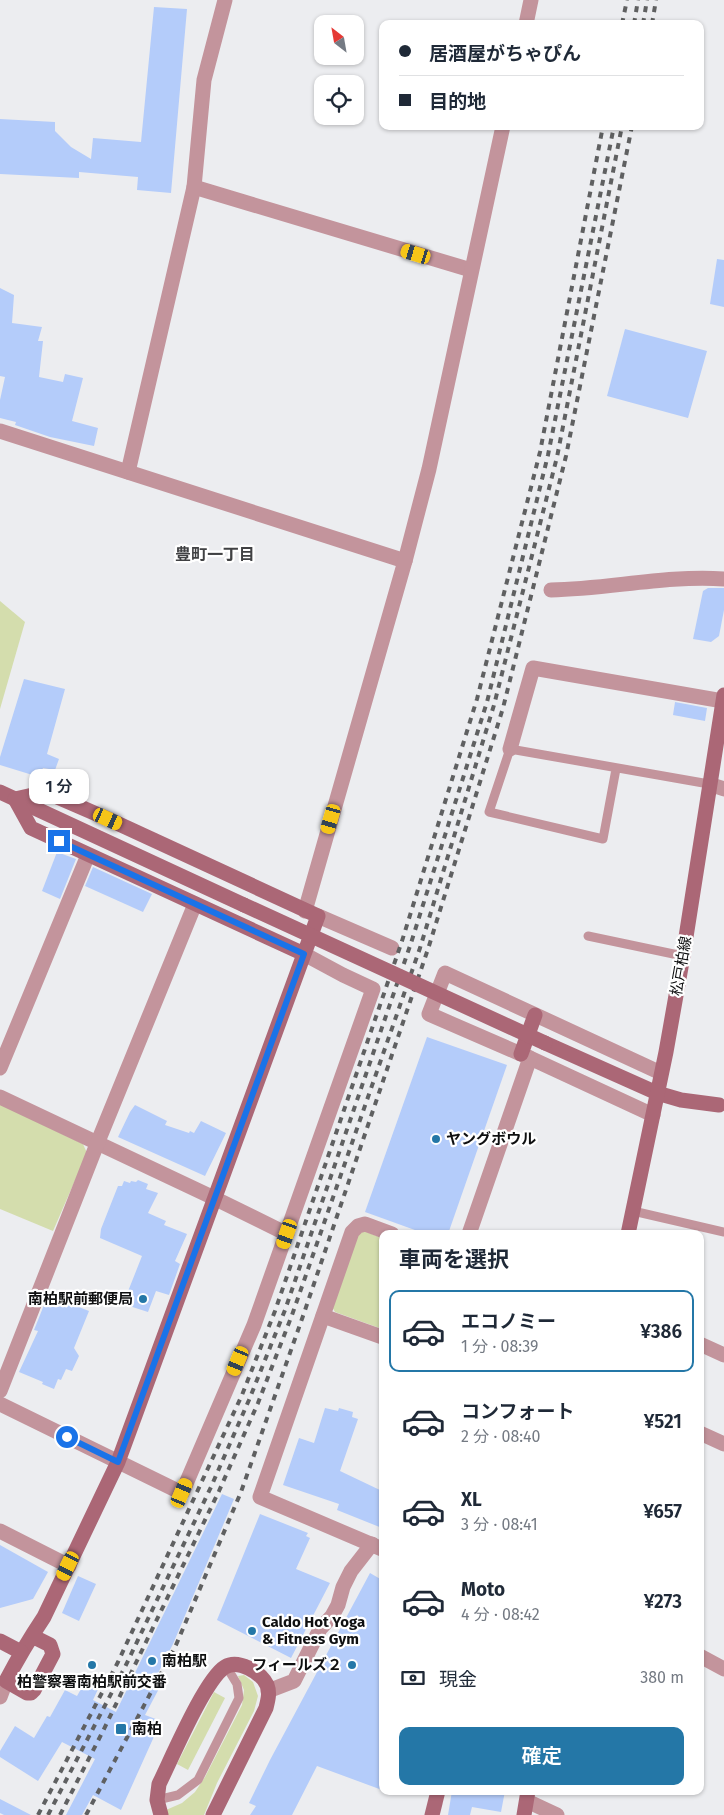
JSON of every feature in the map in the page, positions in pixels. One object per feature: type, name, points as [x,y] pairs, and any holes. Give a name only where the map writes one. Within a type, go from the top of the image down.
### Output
[{"type":"street","points":[[128,472],[194,187],[204,80],[225,0]]},
{"type":"street","points":[[527,20],[531,0]]},
{"type":"street","points":[[0,1697],[6,1680],[21,1652],[44,1617],[118,1462],[304,954],[311,914],[405,561],[445,400],[502,130]]},
{"type":"street","points":[[194,187],[471,270]]},
{"type":"street","points":[[0,431],[405,561]]},
{"type":"street","points":[[551,590],[574,590],[682,578],[724,579]]},
{"type":"street","points":[[510,749],[532,668],[724,698]]},
{"type":"street","name":"松戸柏線","points":[[629,1230],[683,956],[724,698]]},
{"type":"street","points":[[709,784],[724,789]]},
{"type":"street","points":[[0,792],[657,1093],[681,1100],[722,1106]]},
{"type":"street","points":[[14,799],[46,792],[311,914],[392,948]]},
{"type":"street","points":[[0,1404],[182,1493],[254,1325],[373,989],[304,954],[31,828],[14,799]]},
{"type":"street","points":[[0,1068],[88,855]]},
{"type":"street","points":[[0,1391],[97,1144],[195,904]]},
{"type":"street","points":[[653,1115],[429,1014],[445,973],[661,1073]]},
{"type":"street","points":[[471,1230],[525,1056],[535,1015]]},
{"type":"street","points":[[0,1097],[287,1234]]},
{"type":"street","points":[[268,1692],[294,1681],[320,1629],[332,1616],[338,1605],[343,1587],[351,1571],[377,1546],[260,1497],[352,1232],[358,1226],[365,1224],[381,1230]]},
{"type":"street","points":[[322,1316],[379,1336]]},
{"type":"street","points":[[704,1346],[724,1355]]},
{"type":"street","points":[[704,1435],[724,1444]]},
{"type":"street","points":[[0,1531],[68,1566]]},
{"type":"street","points":[[6,1680],[27,1692],[31,1693],[34,1690],[53,1654],[50,1645],[32,1636]]},
{"type":"street","points":[[0,1640],[21,1652]]},
{"type":"street","points":[[704,1658],[724,1669]]},
{"type":"street","points":[[161,1815],[157,1800],[159,1784],[194,1712],[212,1680],[226,1666],[243,1666],[256,1673],[266,1684],[268,1692],[266,1708],[213,1815]]},
{"type":"street","points":[[432,1815],[437,1795]]},
{"type":"street","points":[[526,1802],[558,1815]]},
{"type":"lane","points":[[616,769],[603,839],[490,812],[510,749],[709,784]]},
{"type":"lane","points":[[588,936],[683,956]]},
{"type":"lane","points":[[632,1211],[724,1232]]},
{"type":"lane","points":[[157,1800],[178,1795],[198,1780],[239,1698],[237,1684],[226,1666]]},
{"type":"green space","points":[[0,601],[25,622],[0,709]]},
{"type":"green space","points":[[0,1104],[83,1144],[87,1153],[53,1231],[0,1209]]},
{"type":"green space","points":[[364,1231],[379,1237],[379,1328],[335,1312],[332,1307],[356,1234]]},
{"type":"green space","points":[[244,1675],[253,1682],[258,1696],[254,1711],[217,1783],[204,1815],[168,1815],[166,1810],[182,1803],[195,1792],[205,1777],[242,1705],[244,1690],[238,1676]]},
{"type":"green space","points":[[214,1692],[225,1698],[188,1770],[177,1764]]},
{"type":"building","points":[[154,7],[187,9],[171,193],[137,190],[138,177],[79,172],[79,178],[0,174],[0,119],[55,122],[55,131],[71,147],[91,159],[93,138],[141,142]]},
{"type":"building","points":[[717,259],[724,260],[724,307],[710,304]]},
{"type":"building","points":[[0,288],[14,295],[12,323],[42,327],[38,341],[43,341],[39,377],[63,382],[65,374],[83,378],[72,421],[98,428],[94,446],[50,437],[15,425],[16,422],[0,418],[0,400],[5,377],[0,376]]},
{"type":"building","points":[[625,329],[707,351],[688,418],[607,396]]},
{"type":"building","points":[[708,588],[724,588],[724,610],[719,636],[711,642],[693,639],[703,591]]},
{"type":"building","points":[[24,679],[65,689],[47,754],[59,759],[55,770],[43,768],[39,777],[0,765],[0,757]]},
{"type":"building","points":[[675,702],[707,708],[705,721],[673,715]]},
{"type":"building","points":[[57,852],[76,859],[60,899],[42,891]]},
{"type":"building","points":[[93,867],[152,894],[143,912],[85,886]]},
{"type":"building","name":"ヤングボウル","points":[[427,1037],[507,1065],[449,1230],[415,1230],[365,1212]]},
{"type":"building","points":[[135,1105],[167,1121],[165,1125],[189,1133],[190,1131],[194,1133],[201,1121],[226,1133],[205,1176],[118,1137]]},
{"type":"building","points":[[138,1180],[148,1184],[146,1189],[158,1193],[148,1213],[166,1221],[164,1225],[187,1234],[175,1261],[180,1264],[169,1295],[156,1291],[148,1312],[123,1304],[142,1256],[100,1238],[101,1229],[118,1186],[122,1186],[124,1181],[130,1183],[131,1181],[136,1182]]},
{"type":"building","points":[[48,1295],[89,1311],[74,1348],[79,1356],[72,1371],[66,1369],[61,1380],[58,1379],[54,1389],[19,1372],[38,1331],[34,1330]]},
{"type":"building","points":[[325,1408],[338,1411],[339,1408],[353,1412],[352,1417],[358,1419],[340,1471],[379,1490],[379,1527],[337,1510],[339,1504],[283,1485],[299,1438],[314,1443]]},
{"type":"building","name":"南柏駅","points":[[222,1494],[234,1499],[173,1644],[155,1679],[162,1683],[145,1715],[161,1721],[121,1810],[93,1795],[82,1815],[66,1815],[95,1759],[62,1742],[38,1781],[0,1757],[0,1751],[15,1726],[34,1738],[47,1716],[50,1717],[65,1690],[77,1696],[85,1682],[99,1687],[93,1700],[116,1712]]},
{"type":"building","points":[[260,1514],[308,1533],[306,1536],[310,1538],[296,1569],[330,1583],[291,1658],[217,1620]]},
{"type":"building","points":[[0,1545],[48,1572],[33,1599],[0,1608]]},
{"type":"building","name":"フィールズ２","points":[[370,1573],[379,1578],[379,1789],[317,1766],[292,1815],[250,1815],[256,1806],[249,1803]]},
{"type":"building","points":[[78,1576],[96,1584],[79,1621],[62,1613]]},
{"type":"building","points":[[451,1795],[504,1795],[501,1812],[472,1807],[470,1815],[448,1815]]},
{"type":"building","points":[[0,1799],[31,1815],[4,1815],[0,1813]]},
{"type":"railway","points":[[623,20],[627,0]]},
{"type":"railway","points":[[635,20],[638,0]]},
{"type":"railway","points":[[644,20],[647,0]]},
{"type":"railway","points":[[653,20],[656,0]]},
{"type":"railway","points":[[38,1815],[118,1662],[242,1395],[275,1311],[402,941],[477,699],[540,452],[602,130]]},
{"type":"railway","points":[[48,1815],[125,1667],[211,1487],[249,1400],[285,1310],[411,943],[487,702],[548,455],[613,130]]},
{"type":"railway","points":[[60,1815],[103,1731],[219,1491],[258,1403],[292,1315],[420,948],[494,705],[557,457],[621,130]]},
{"type":"railway","points":[[86,1815],[176,1645],[241,1492],[428,949],[503,708],[566,456],[631,130]]},
{"type":"place","name":"ヤングボウル","points":[[436,1139]]},
{"type":"place","name":"南柏駅前郵便局","points":[[143,1299]]},
{"type":"place","name":"Caldo Hot Yoga & Fitness Gym","points":[[252,1631]]},
{"type":"place","name":"南柏駅","points":[[152,1661]]},
{"type":"place","name":"柏警察署南柏駅前交番","points":[[92,1665]]},
{"type":"place","name":"フィールズ２","points":[[352,1665]]},
{"type":"place","name":"南柏","points":[[121,1729]]},
{"type":"district","name":"豊町一丁目","points":[[215,554]]},
{"type":"route","points":[[59,841],[304,954],[118,1462],[67,1437]]}]
